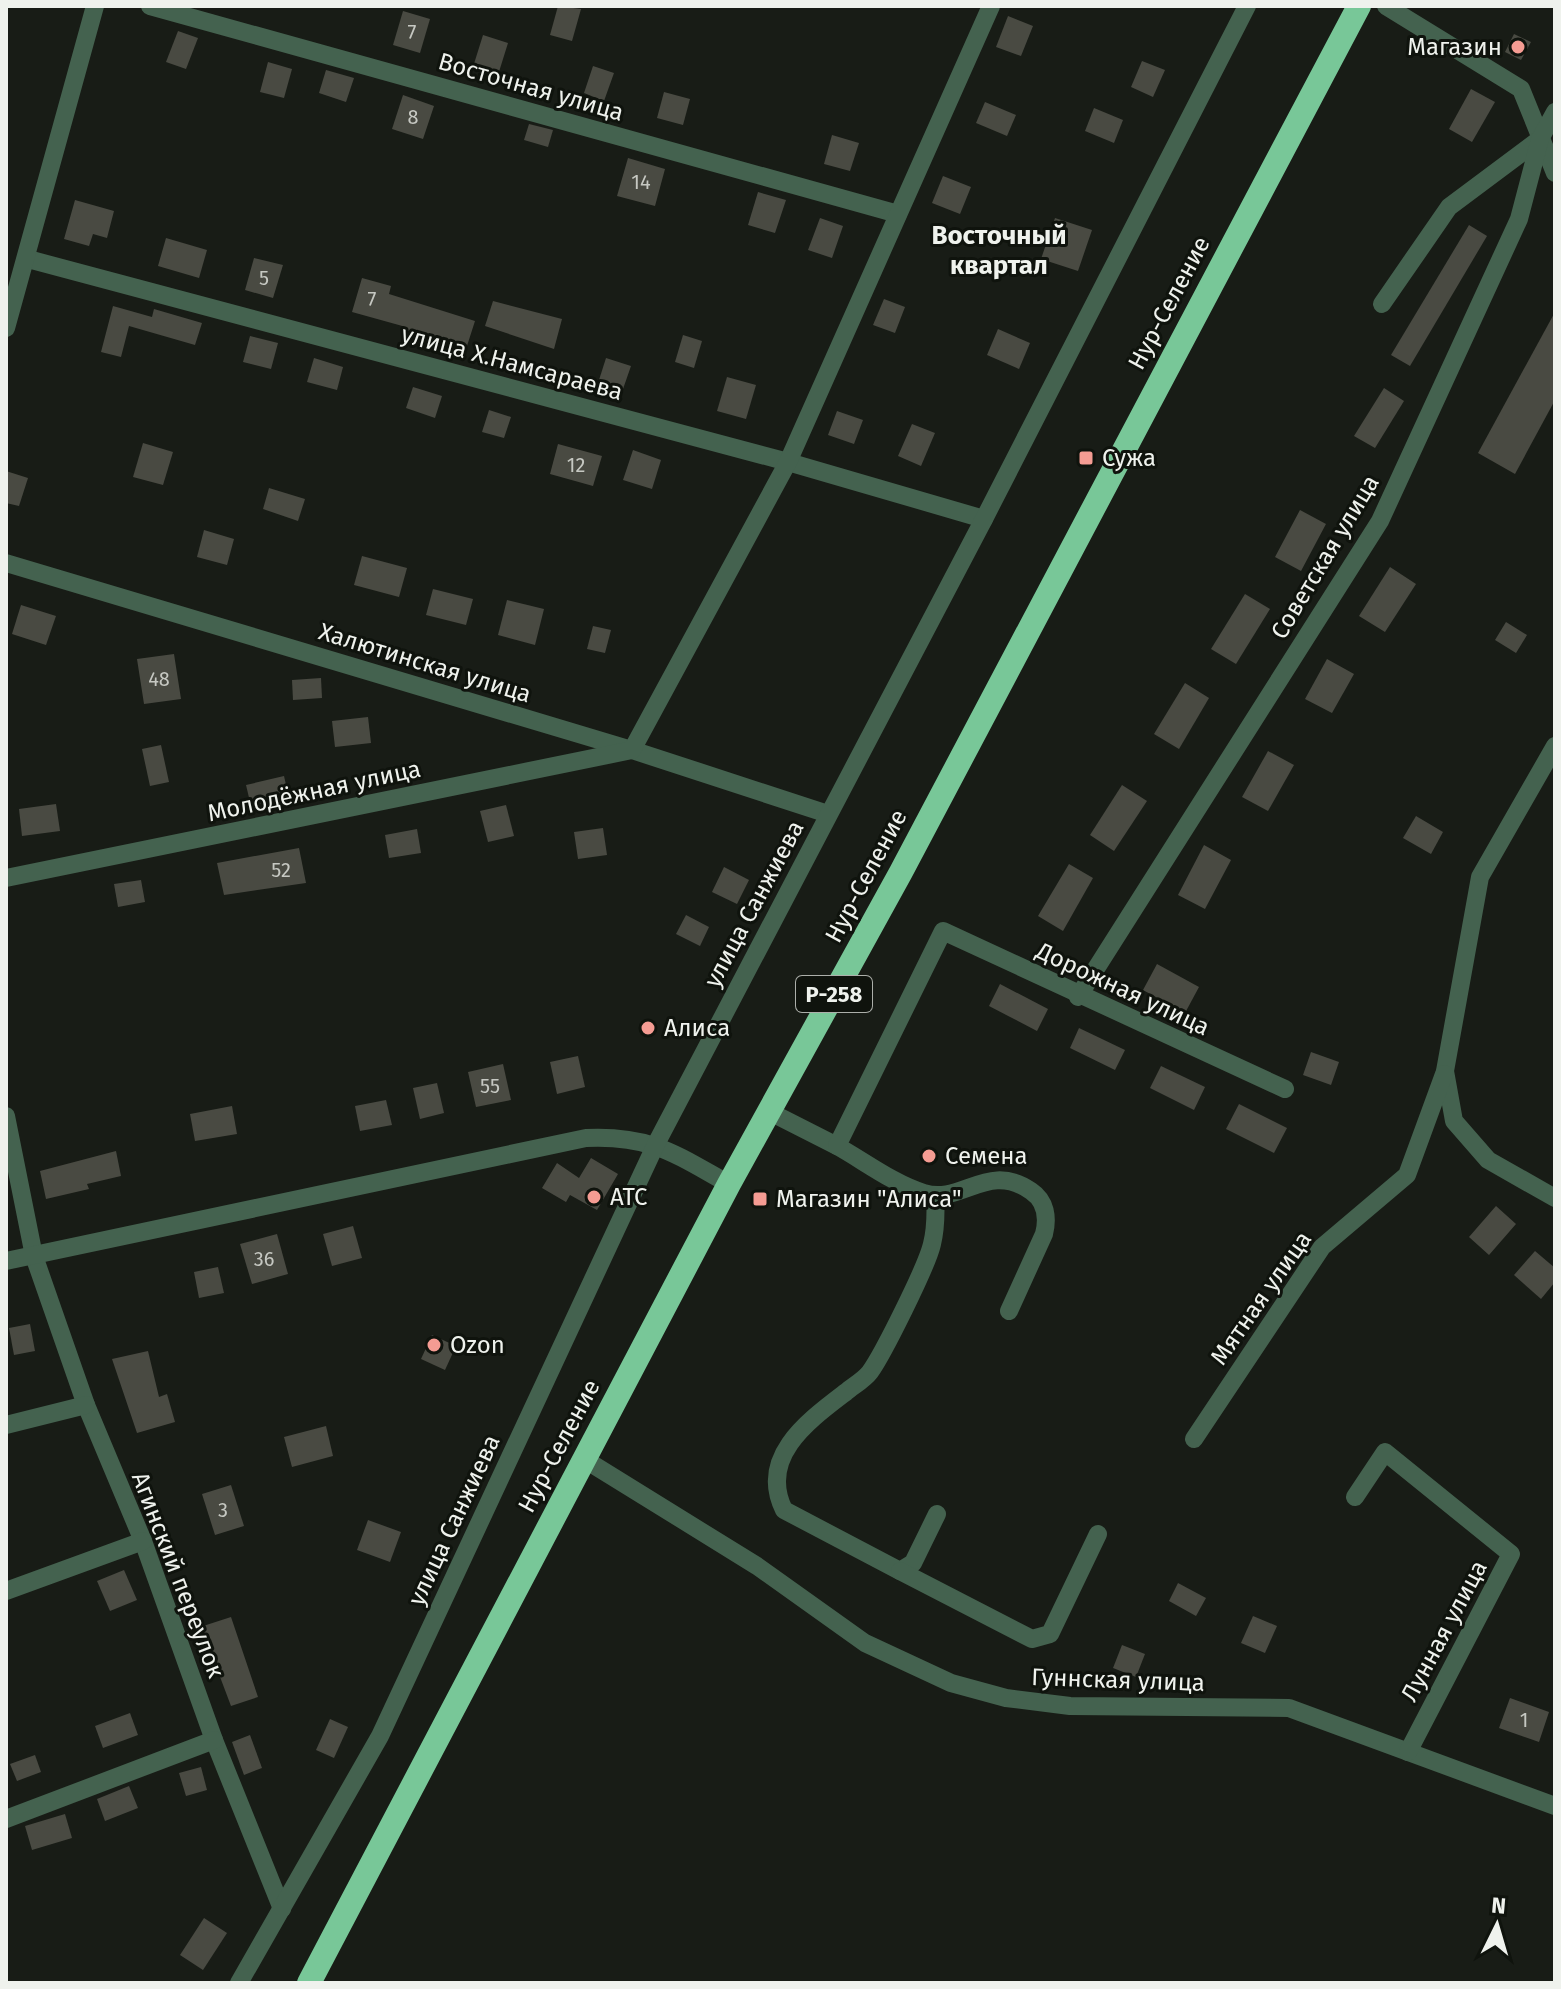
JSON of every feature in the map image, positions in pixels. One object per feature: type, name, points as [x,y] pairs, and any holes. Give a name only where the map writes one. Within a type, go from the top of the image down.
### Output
[{"type":"highway","name":"Нур-Селение","points":[[309,1983],[729,1184],[1359,6]]},
{"type":"street","points":[[6,328],[28,259],[95,6]]},
{"type":"street","name":"Восточная улица","points":[[150,6],[898,214]]},
{"type":"street","points":[[632,750],[788,462],[991,6]]},
{"type":"street","name":"улица Санжиева","points":[[239,1983],[380,1736],[656,1144],[984,519],[1247,6]]},
{"type":"street","points":[[1386,6],[1521,89],[1555,173]]},
{"type":"street","name":"Советская улица","points":[[1078,997],[1380,521],[1519,219],[1540,139],[1555,112]]},
{"type":"street","points":[[1382,304],[1424,238],[1449,207],[1540,139]]},
{"type":"street","name":"улица Х.Намсараева","points":[[28,259],[788,462],[984,519]]},
{"type":"street","name":"Халютинская улица","points":[[6,563],[632,750],[828,814]]},
{"type":"street","points":[[1555,746],[1480,877],[1445,1071],[1454,1121],[1488,1160],[1555,1198]]},
{"type":"street","name":"Молодёжная улица","points":[[6,878],[632,750]]},
{"type":"street","name":"Дорожная улица","points":[[837,1146],[943,931],[1078,997],[1285,1089]]},
{"type":"street","name":"Мятная улица","points":[[1194,1439],[1322,1247],[1407,1175],[1445,1071]]},
{"type":"street","points":[[770,1112],[922,1193],[935,1195],[994,1179],[1025,1187],[1038,1196],[1047,1221],[1044,1234],[1009,1311]]},
{"type":"street","name":"Агинский переулок","points":[[6,1116],[34,1256],[86,1405],[143,1541],[214,1740],[282,1909]]},
{"type":"street","points":[[6,1261],[586,1138],[621,1136],[656,1144],[729,1184]]},
{"type":"street","points":[[935,1195],[936,1224],[931,1248],[869,1374],[803,1426],[786,1448],[775,1474],[776,1494],[784,1510],[1032,1639],[1050,1634],[1098,1534]]},
{"type":"street","points":[[6,1425],[86,1405]]},
{"type":"street","name":"Лунная улица","points":[[1355,1497],[1385,1452],[1511,1554],[1408,1752]]},
{"type":"street","name":"Гуннская улица","points":[[584,1459],[757,1566],[865,1643],[951,1683],[1006,1698],[1070,1706],[1289,1708],[1555,1806]]},
{"type":"street","points":[[900,1571],[913,1563],[937,1514]]},
{"type":"street","points":[[6,1591],[143,1541]]},
{"type":"street","points":[[6,1819],[214,1740]]},
{"type":"building","points":[[558,6],[581,9],[572,41],[550,35]]},
{"type":"building","points":[[403,11],[430,19],[420,53],[393,45]]},
{"type":"building","points":[[1008,16],[1033,26],[1021,56],[996,47]]},
{"type":"building","points":[[178,31],[198,38],[186,69],[166,62]]},
{"type":"building","name":"Магазин","points":[[1514,34],[1531,42],[1521,60],[1505,52]]},
{"type":"building","points":[[483,35],[508,43],[498,75],[473,67]]},
{"type":"building","points":[[1142,61],[1165,70],[1153,97],[1131,87]]},
{"type":"building","points":[[268,62],[292,69],[284,98],[260,92]]},
{"type":"building","points":[[593,66],[614,73],[604,101],[584,93]]},
{"type":"building","points":[[326,70],[354,78],[346,102],[319,93]]},
{"type":"building","points":[[1471,89],[1495,102],[1472,142],[1449,129]]},
{"type":"building","points":[[664,92],[690,99],[683,125],[657,118]]},
{"type":"building","points":[[403,95],[434,106],[423,139],[392,129]]},
{"type":"building","points":[[985,102],[1016,115],[1007,136],[976,123]]},
{"type":"building","points":[[1094,108],[1123,120],[1114,143],[1085,131]]},
{"type":"building","points":[[529,124],[553,130],[548,147],[524,140]]},
{"type":"building","points":[[832,135],[859,143],[850,171],[824,164]]},
{"type":"building","points":[[628,158],[665,169],[655,206],[617,196]]},
{"type":"building","points":[[943,176],[971,187],[960,214],[932,203]]},
{"type":"building","points":[[758,192],[786,200],[775,233],[748,225]]},
{"type":"building","points":[[75,200],[114,211],[107,238],[93,234],[89,246],[64,239]]},
{"type":"building","points":[[820,218],[843,226],[832,258],[808,250]]},
{"type":"building","points":[[1055,218],[1092,230],[1078,271],[1041,259]]},
{"type":"building","points":[[1469,225],[1487,236],[1410,366],[1391,355]]},
{"type":"building","points":[[166,238],[207,250],[199,278],[158,266]]},
{"type":"building","points":[[254,258],[283,265],[273,298],[245,290]]},
{"type":"building","points":[[362,278],[391,286],[389,294],[475,321],[466,349],[429,340],[404,331],[406,327],[352,312]]},
{"type":"building","points":[[884,299],[905,307],[895,333],[873,325]]},
{"type":"building","points":[[493,301],[562,319],[554,349],[485,326]]},
{"type":"building","points":[[113,306],[152,317],[154,309],[202,323],[195,345],[129,326],[121,357],[101,352]]},
{"type":"building","points":[[1555,312],[1555,400],[1515,474],[1478,453]]},
{"type":"building","points":[[998,329],[1030,343],[1019,369],[987,355]]},
{"type":"building","points":[[683,335],[702,341],[694,368],[675,362]]},
{"type":"building","points":[[250,336],[278,343],[271,369],[243,362]]},
{"type":"building","points":[[314,358],[343,367],[337,390],[307,382]]},
{"type":"building","points":[[606,358],[631,366],[623,389],[599,380]]},
{"type":"building","points":[[727,377],[756,385],[746,419],[717,411]]},
{"type":"building","points":[[413,387],[442,396],[435,418],[406,408]]},
{"type":"building","points":[[1384,388],[1404,401],[1375,448],[1354,436]]},
{"type":"building","points":[[489,410],[511,417],[504,438],[482,432]]},
{"type":"building","points":[[837,411],[863,420],[854,444],[828,435]]},
{"type":"building","points":[[912,424],[935,433],[921,466],[898,456]]},
{"type":"building","points":[[143,443],[173,452],[163,485],[133,477]]},
{"type":"building","points":[[558,444],[602,456],[593,486],[550,474]]},
{"type":"building","points":[[633,450],[661,460],[652,489],[623,480]]},
{"type":"building","points":[[6,471],[28,478],[19,506],[6,503]]},
{"type":"building","points":[[269,488],[305,499],[298,521],[263,509]]},
{"type":"building","points":[[1300,510],[1326,524],[1301,571],[1275,557]]},
{"type":"building","points":[[204,530],[234,539],[227,565],[197,557]]},
{"type":"building","points":[[362,556],[407,568],[399,597],[354,585]]},
{"type":"building","points":[[1390,567],[1416,584],[1385,632],[1359,616]]},
{"type":"building","points":[[433,589],[473,599],[466,625],[426,615]]},
{"type":"building","points":[[1245,594],[1270,609],[1236,664],[1211,649]]},
{"type":"building","points":[[507,600],[544,609],[535,645],[498,635]]},
{"type":"building","points":[[21,605],[56,616],[46,645],[12,634]]},
{"type":"building","points":[[1506,622],[1527,635],[1516,653],[1495,640]]},
{"type":"building","points":[[593,626],[611,630],[605,653],[587,649]]},
{"type":"building","points":[[174,654],[181,699],[144,704],[137,659]]},
{"type":"building","points":[[1327,659],[1354,674],[1332,713],[1305,699]]},
{"type":"building","points":[[321,678],[322,698],[293,700],[292,680]]},
{"type":"building","points":[[1185,683],[1209,698],[1179,749],[1154,734]]},
{"type":"building","points":[[368,717],[371,743],[335,747],[332,721]]},
{"type":"building","points":[[161,745],[169,782],[150,786],[142,749]]},
{"type":"building","points":[[1268,751],[1294,765],[1268,811],[1242,797]]},
{"type":"building","points":[[284,776],[289,798],[251,806],[246,785]]},
{"type":"building","points":[[1122,785],[1147,801],[1114,851],[1090,835]]},
{"type":"building","points":[[56,804],[60,831],[22,836],[19,809]]},
{"type":"building","points":[[506,805],[514,836],[488,842],[480,811]]},
{"type":"building","points":[[1416,816],[1443,832],[1431,854],[1403,838]]},
{"type":"building","points":[[603,828],[607,855],[578,859],[574,832]]},
{"type":"building","points":[[417,829],[421,853],[389,858],[385,835]]},
{"type":"building","points":[[1204,845],[1231,860],[1205,909],[1178,895]]},
{"type":"building","points":[[299,848],[306,883],[224,895],[217,863]]},
{"type":"building","points":[[1069,864],[1093,878],[1063,931],[1038,916]]},
{"type":"building","points":[[724,867],[749,880],[737,904],[712,892]]},
{"type":"building","points":[[141,880],[145,902],[118,907],[114,884]]},
{"type":"building","points":[[686,915],[709,927],[700,946],[676,934]]},
{"type":"building","points":[[1157,964],[1199,987],[1185,1013],[1143,990]]},
{"type":"building","points":[[1000,984],[1048,1009],[1037,1031],[989,1006]]},
{"type":"building","points":[[1079,1028],[1125,1050],[1115,1070],[1070,1048]]},
{"type":"building","points":[[1311,1052],[1339,1062],[1331,1085],[1303,1075]]},
{"type":"building","points":[[578,1056],[585,1087],[557,1094],[550,1062]]},
{"type":"building","points":[[503,1064],[511,1100],[476,1107],[468,1072]]},
{"type":"building","points":[[1161,1066],[1205,1087],[1194,1110],[1150,1088]]},
{"type":"building","points":[[437,1083],[444,1113],[420,1119],[413,1088]]},
{"type":"building","points":[[386,1100],[392,1125],[360,1131],[355,1106]]},
{"type":"building","points":[[1239,1104],[1287,1128],[1274,1153],[1226,1129]]},
{"type":"building","points":[[232,1106],[237,1134],[195,1141],[190,1114]]},
{"type":"building","points":[[116,1151],[121,1176],[87,1184],[89,1189],[46,1199],[40,1171]]},
{"type":"building","points":[[591,1158],[618,1174],[597,1210],[570,1195],[566,1202],[542,1188],[557,1163],[579,1178]]},
{"type":"building","points":[[1496,1206],[1516,1224],[1489,1255],[1469,1237]]},
{"type":"building","points":[[353,1226],[362,1258],[332,1266],[323,1234]]},
{"type":"building","points":[[277,1234],[288,1274],[252,1284],[240,1244]]},
{"type":"building","points":[[1535,1251],[1555,1268],[1555,1282],[1541,1299],[1514,1275]]},
{"type":"building","points":[[218,1267],[224,1293],[199,1298],[194,1272]]},
{"type":"building","points":[[30,1324],[35,1351],[14,1355],[9,1328]]},
{"type":"building","points":[[432,1335],[456,1346],[445,1370],[421,1359]]},
{"type":"building","points":[[148,1351],[159,1397],[167,1394],[175,1422],[137,1433],[112,1359]]},
{"type":"building","points":[[326,1426],[333,1456],[292,1467],[284,1437]]},
{"type":"building","points":[[231,1485],[244,1526],[215,1535],[202,1494]]},
{"type":"building","points":[[368,1520],[401,1532],[390,1562],[357,1550]]},
{"type":"building","points":[[124,1570],[137,1600],[110,1611],[97,1581]]},
{"type":"building","points":[[1178,1583],[1206,1598],[1196,1616],[1169,1601]]},
{"type":"building","points":[[1253,1616],[1277,1626],[1265,1653],[1241,1643]]},
{"type":"building","points":[[231,1617],[258,1697],[231,1706],[211,1653],[206,1655],[197,1628]]},
{"type":"building","points":[[1122,1645],[1145,1654],[1136,1677],[1113,1668]]},
{"type":"building","points":[[1510,1698],[1549,1712],[1539,1742],[1499,1728]]},
{"type":"building","points":[[130,1713],[138,1735],[103,1748],[95,1726]]},
{"type":"building","points":[[330,1719],[348,1727],[334,1758],[316,1750]]},
{"type":"building","points":[[250,1735],[262,1768],[244,1775],[232,1742]]},
{"type":"building","points":[[35,1755],[41,1772],[17,1781],[10,1764]]},
{"type":"building","points":[[201,1767],[207,1790],[186,1796],[179,1773]]},
{"type":"building","points":[[129,1786],[138,1808],[105,1821],[97,1799]]},
{"type":"building","points":[[65,1814],[72,1838],[32,1850],[25,1826]]},
{"type":"building","points":[[204,1918],[227,1933],[203,1970],[180,1955]]},
{"type":"place","name":"Магазин","points":[[1518,47]]},
{"type":"place","name":"Сужа","points":[[1086,458]]},
{"type":"place","name":"Алиса","points":[[648,1028]]},
{"type":"place","name":"Семена","points":[[929,1156]]},
{"type":"place","name":"АТС","points":[[594,1197]]},
{"type":"place","name":"Магазин \"Алиса\"","points":[[760,1199]]},
{"type":"place","name":"Ozon","points":[[434,1345]]},
{"type":"district","name":"Восточный квартал","points":[[999,250]]}]
